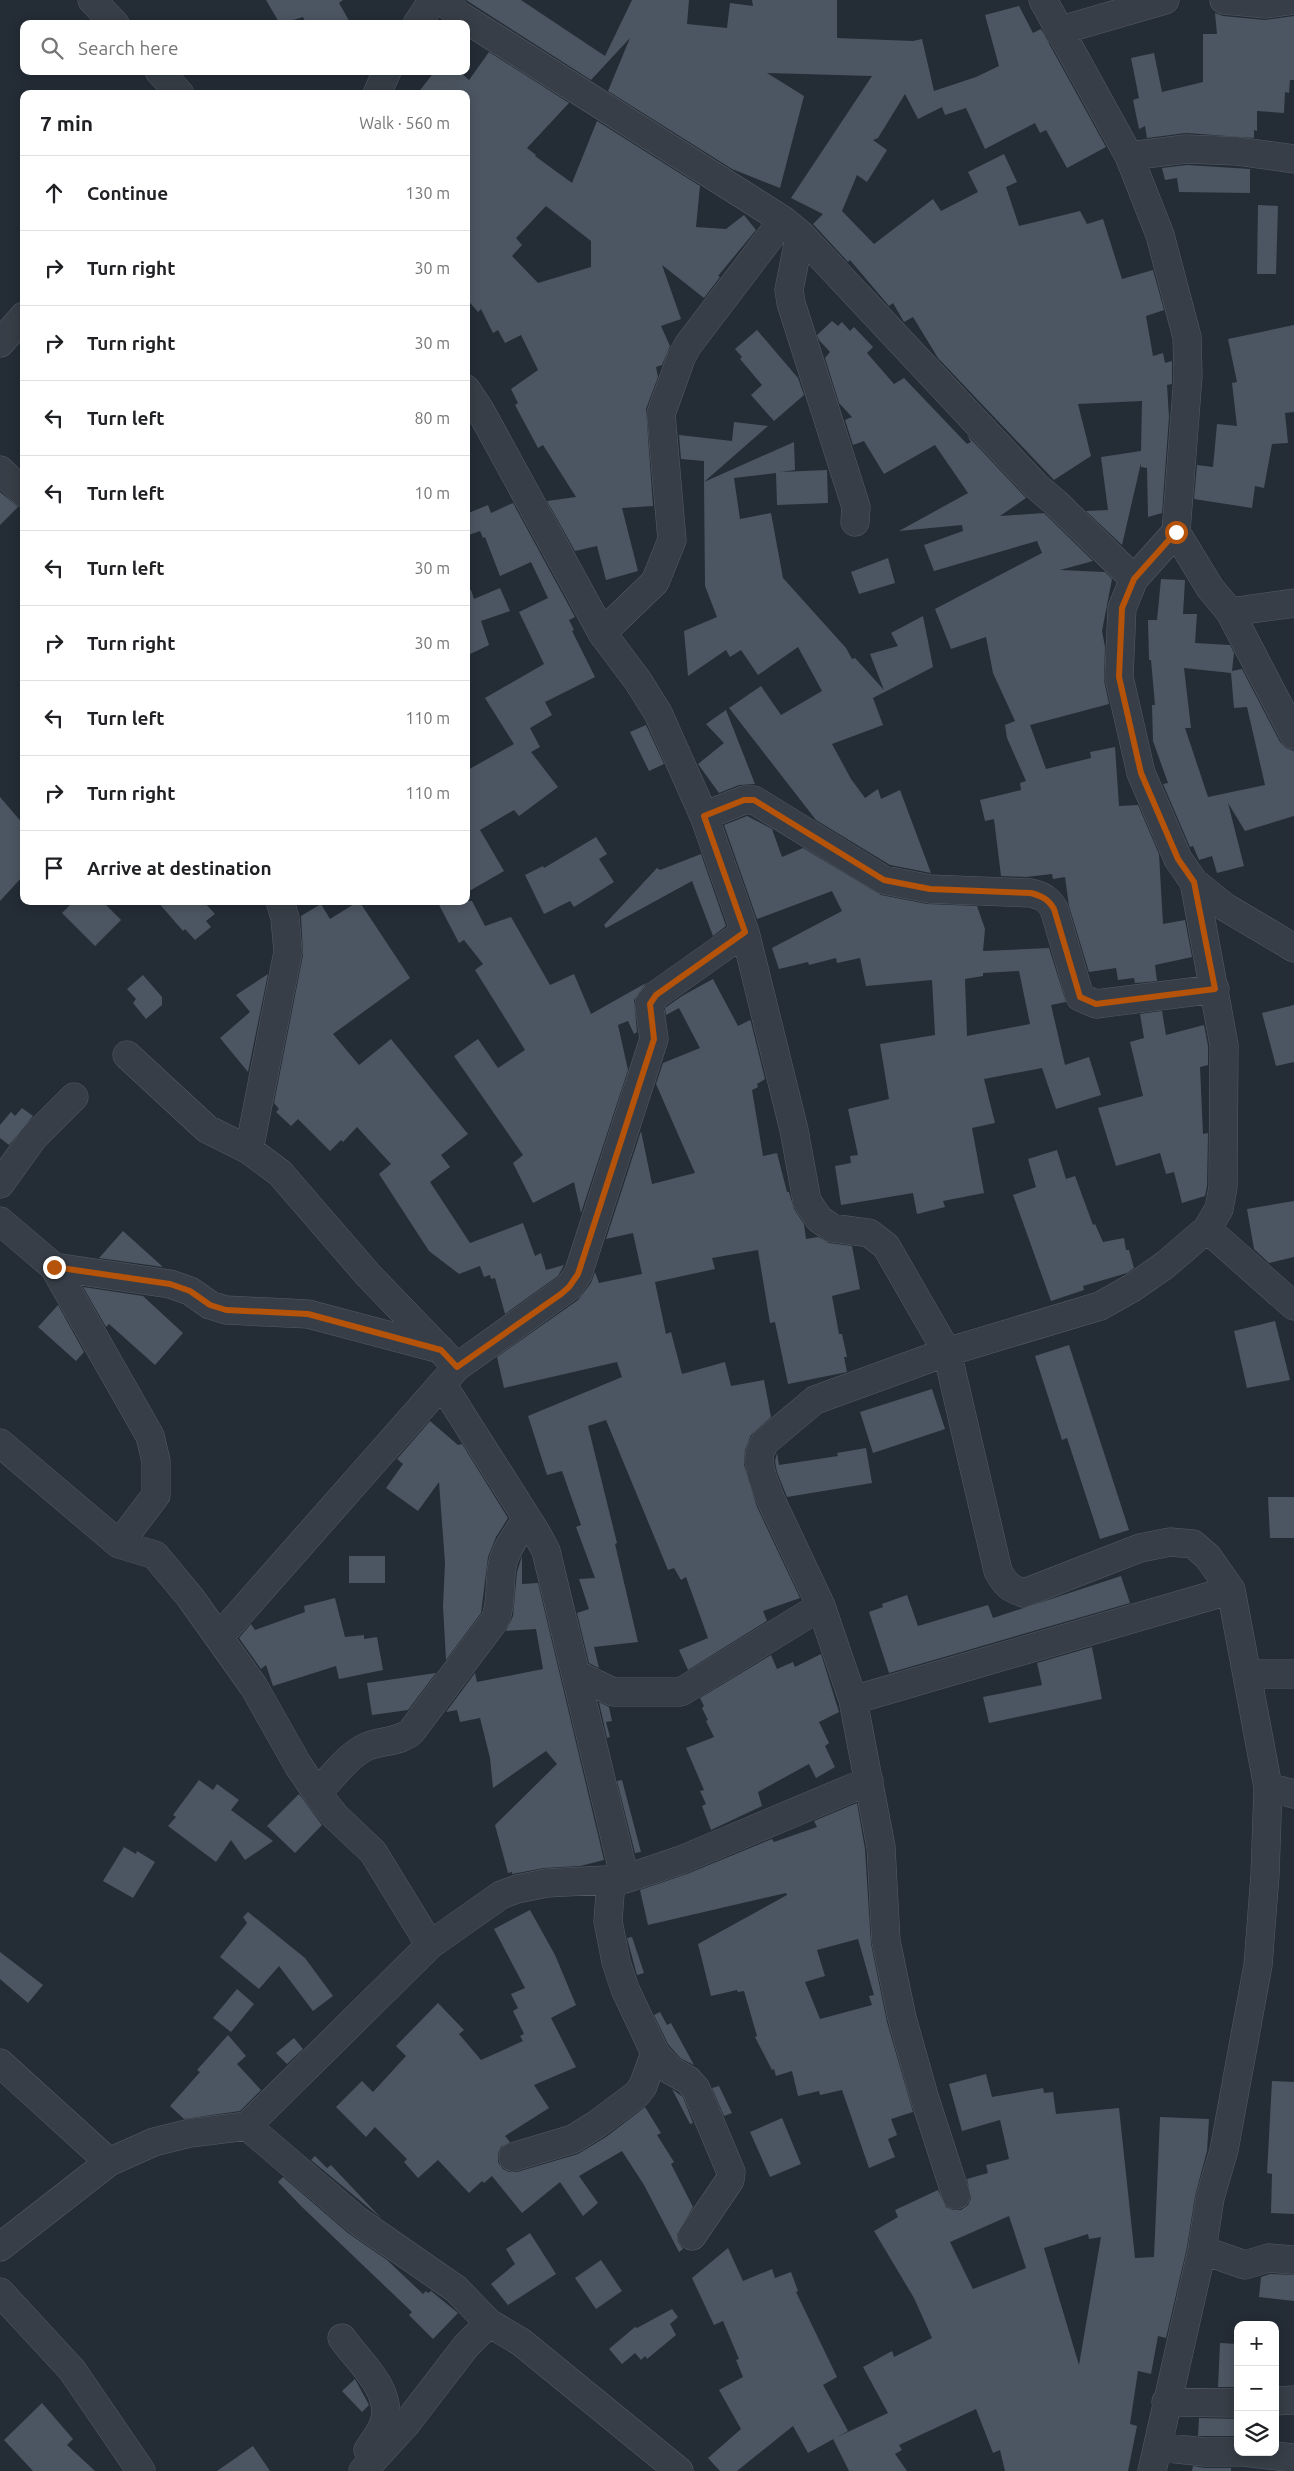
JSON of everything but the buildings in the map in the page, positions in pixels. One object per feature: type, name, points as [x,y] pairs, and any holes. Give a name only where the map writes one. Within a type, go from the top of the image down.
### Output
[{"type":"street","points":[[92,0],[111,20]]},
{"type":"street","points":[[420,20],[433,0]]},
{"type":"street","points":[[442,0],[467,20]]},
{"type":"street","points":[[1043,0],[1058,31],[1096,94],[1129,156],[1160,235],[1186,337],[1188,376],[1176,532],[1210,588],[1230,612],[1294,735]]},
{"type":"street","points":[[1058,31],[1165,0]]},
{"type":"street","points":[[1224,0],[1266,4],[1294,0]]},
{"type":"street","points":[[470,22],[792,227],[1036,486],[1134,579]]},
{"type":"street","points":[[163,75],[176,90]]},
{"type":"street","points":[[379,90],[384,75]]},
{"type":"street","points":[[1129,156],[1186,149],[1236,151],[1294,159]]},
{"type":"street","points":[[792,227],[789,290],[791,303],[856,507],[855,522]]},
{"type":"street","points":[[602,633],[655,582],[672,540],[661,414],[681,358],[688,345],[792,227]]},
{"type":"street","points":[[0,343],[20,320]]},
{"type":"street","points":[[471,408],[602,633],[638,681],[658,713],[704,816],[745,932],[794,1130],[807,1201],[818,1219],[832,1228],[869,1233],[886,1246],[947,1352],[998,1571],[1004,1583],[1011,1589],[1024,1593],[1140,1548],[1170,1542],[1193,1544],[1208,1557],[1231,1590],[1268,1787],[1265,1875],[1258,1965],[1230,2118],[1210,2198],[1202,2250],[1166,2402],[1155,2459],[1205,2452],[1234,2452]]},
{"type":"street","points":[[0,470],[20,489]]},
{"type":"street","points":[[1176,532],[1134,579],[1122,608],[1119,677],[1141,773],[1178,859],[1194,882],[1225,907],[1294,948]]},
{"type":"street","points":[[1230,612],[1294,603]]},
{"type":"street","points":[[704,816],[744,800],[754,800],[884,880],[930,889],[1031,893],[1042,896],[1049,900],[1054,909],[1080,997],[1090,1003],[1096,1004],[1215,989]]},
{"type":"street","points":[[956,2195],[924,2096],[902,2018],[886,1940],[881,1847],[853,1700],[821,1606],[771,1500],[759,1462],[760,1452],[765,1442],[816,1400],[947,1352],[1100,1306],[1132,1288],[1165,1265],[1207,1229],[1219,1209],[1223,1187],[1224,1045],[1194,882]]},
{"type":"street","points":[[249,1150],[288,952],[285,918],[281,905]]},
{"type":"street","points":[[219,1637],[447,1367],[569,1287],[578,1274],[654,1039],[650,1004],[656,995],[745,932]]},
{"type":"street","points":[[128,1056],[207,1129],[249,1150],[280,1173],[447,1367],[542,1543],[551,1566],[576,1674],[618,1880],[608,1921],[616,1962],[625,1989],[655,2053],[670,2070],[693,2085],[730,2166],[730,2180],[692,2236]]},
{"type":"street","points":[[0,1184],[33,1138],[74,1097]]},
{"type":"street","points":[[0,1221],[54,1267],[132,1401],[150,1436],[157,1482],[156,1495],[119,1544]]},
{"type":"street","points":[[1207,1229],[1294,1306]]},
{"type":"street","points":[[54,1267],[170,1284],[190,1291],[210,1305],[226,1310],[308,1314],[447,1367]]},
{"type":"street","points":[[0,1443],[119,1544],[155,1555],[190,1597],[254,1687],[298,1766],[317,1793],[335,1816],[372,1852],[430,1945]]},
{"type":"street","points":[[317,1793],[360,1751],[374,1744],[402,1738],[416,1725],[495,1620],[501,1603],[502,1564],[506,1553],[527,1518]]},
{"type":"street","points":[[853,1700],[1231,1590]]},
{"type":"street","points":[[576,1674],[613,1692],[681,1692],[821,1606]]},
{"type":"street","points":[[1247,1674],[1294,1674]]},
{"type":"street","points":[[0,2247],[109,2162],[154,2142],[190,2133],[247,2126],[430,1945],[501,1896],[517,1889],[547,1883],[618,1880],[681,1860],[869,1781]]},
{"type":"street","points":[[1268,1787],[1294,1794]]},
{"type":"street","points":[[513,2157],[573,2139],[597,2124],[637,2094],[644,2086],[655,2053]]},
{"type":"street","points":[[0,2063],[109,2162]]},
{"type":"street","points":[[247,2126],[358,2221],[456,2289],[489,2323],[521,2342],[679,2471]]},
{"type":"street","points":[[1202,2250],[1244,2266],[1268,2258],[1294,2260]]},
{"type":"street","points":[[456,2289],[461,2300],[466,2346]]},
{"type":"street","points":[[0,2292],[72,2370],[141,2471]]},
{"type":"street","points":[[363,2471],[406,2424],[466,2346],[489,2323]]},
{"type":"street","points":[[342,2338],[378,2385],[385,2398],[386,2409],[382,2429],[355,2471]]},
{"type":"street","points":[[1279,2401],[1294,2400]]},
{"type":"street","points":[[1166,2402],[1234,2403]]},
{"type":"street","points":[[1277,2456],[1294,2458]]},
{"type":"route","points":[[54,1267],[170,1284],[190,1291],[210,1305],[226,1310],[308,1314],[441,1350],[457,1367],[561,1294],[569,1287],[578,1274],[654,1039],[649,1009],[650,1004],[656,995],[745,932],[704,816],[744,800],[754,800],[884,880],[930,889],[1031,893],[1049,900],[1054,909],[1080,997],[1085,1001],[1096,1004],[1215,989],[1194,882],[1178,859],[1141,773],[1119,677],[1122,608],[1134,579],[1176,532]]}]
